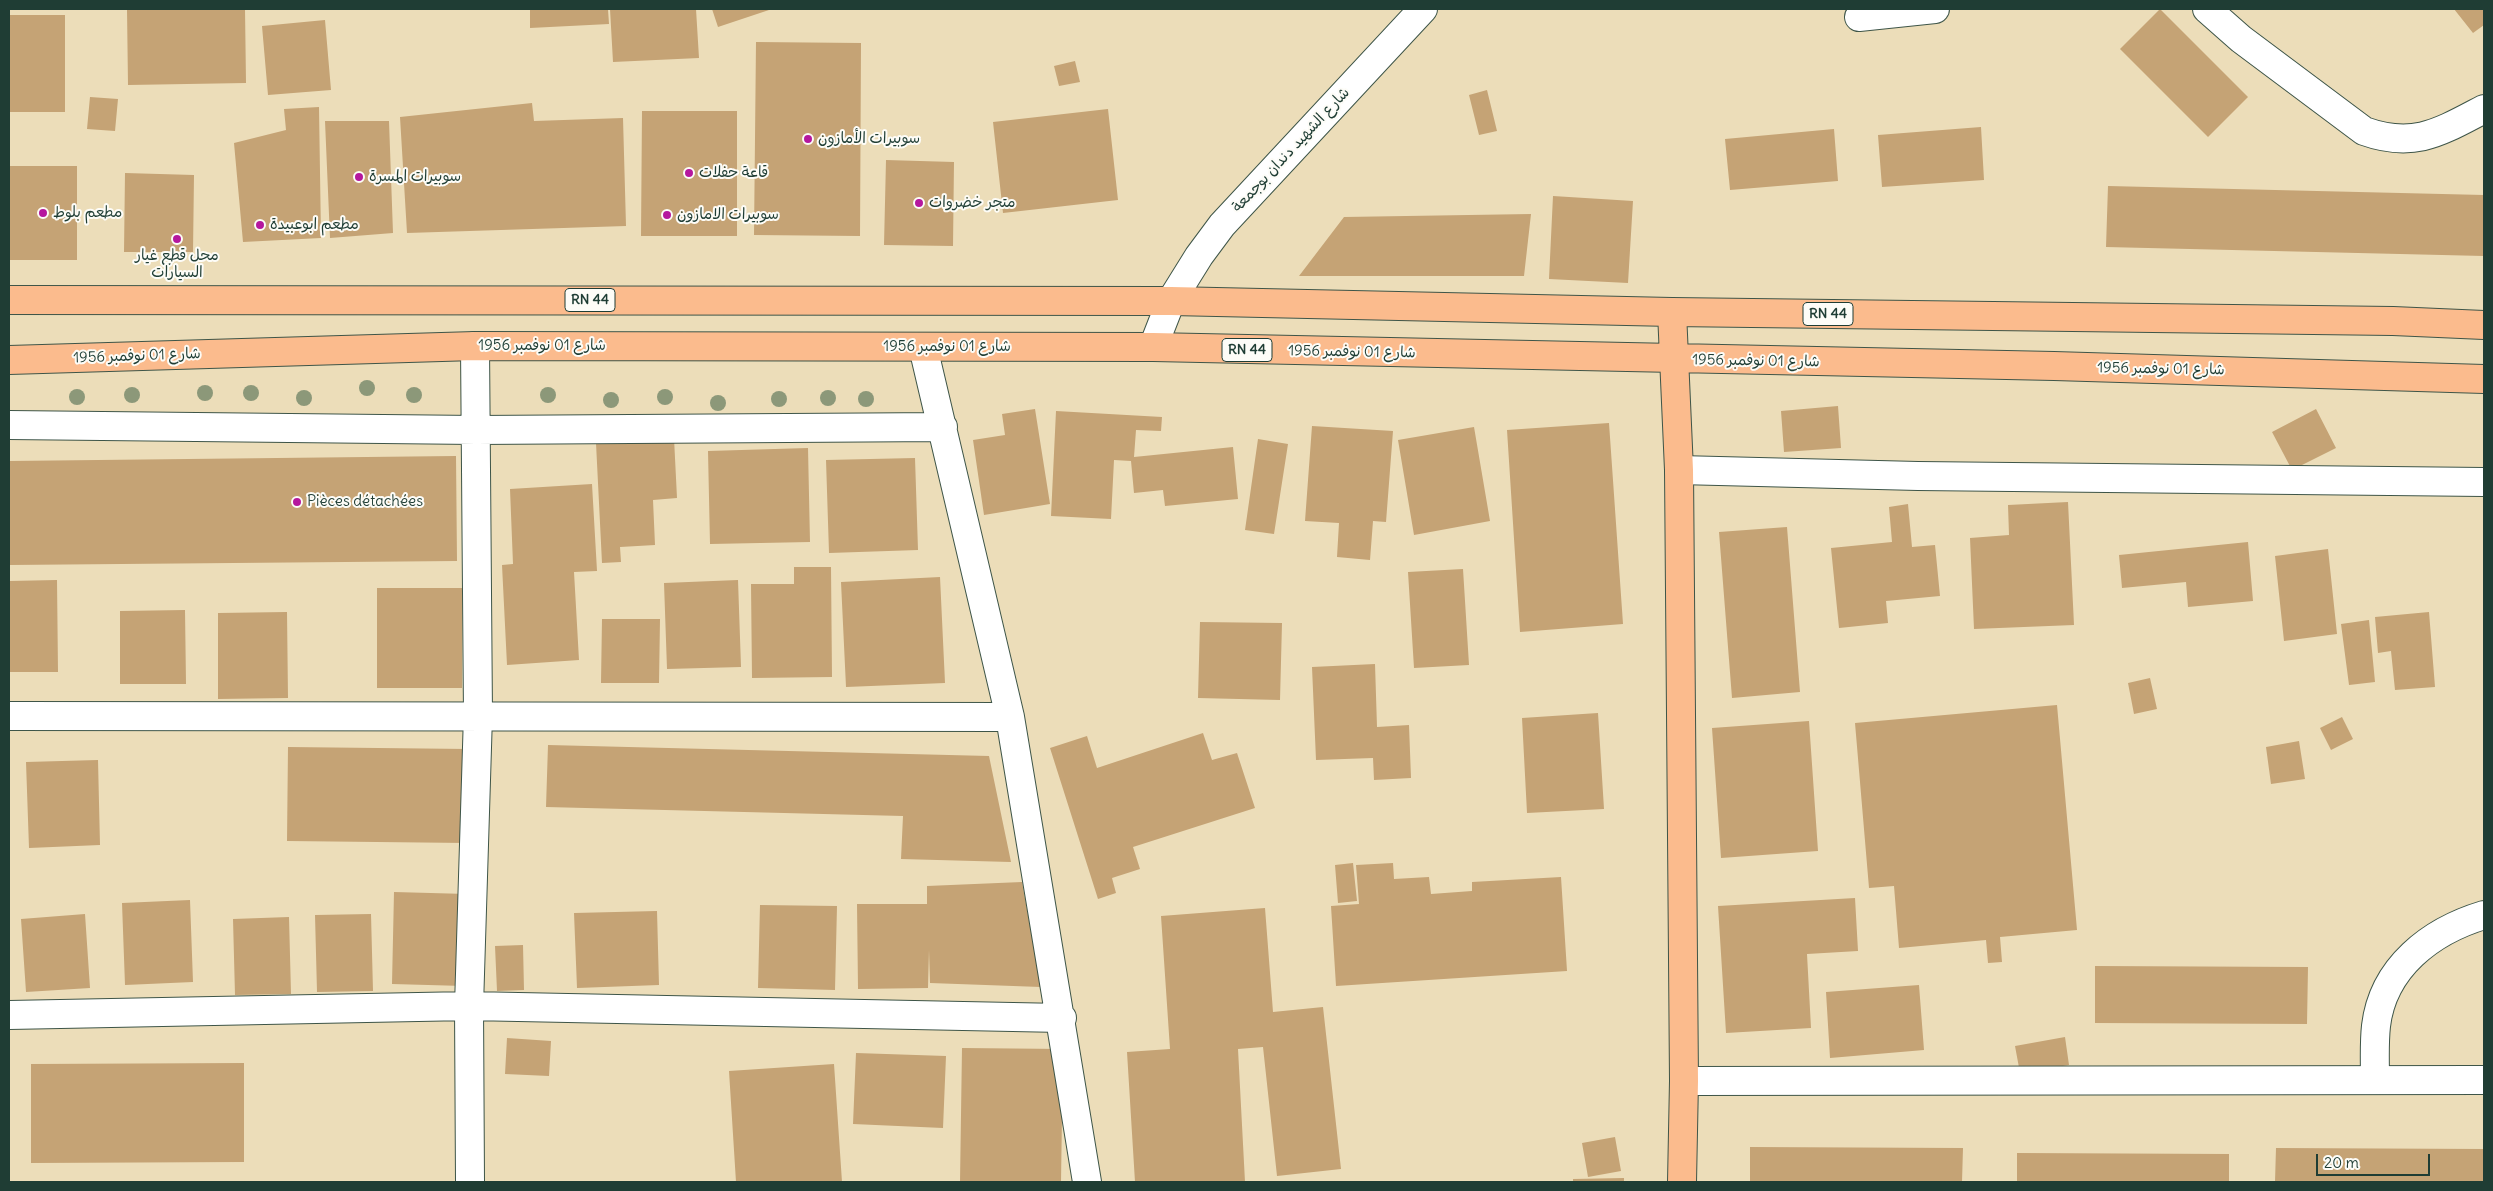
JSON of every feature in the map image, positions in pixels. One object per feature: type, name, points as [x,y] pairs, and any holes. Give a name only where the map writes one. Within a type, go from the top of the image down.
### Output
[{"type":"main road","name":"RN 44","points":[[9,300],[1171,301],[1672,312],[2393,321],[2484,325]]},
{"type":"main road","points":[[1672,312],[1679,470],[1684,1081],[1682,1182]]},
{"type":"main road","name":"شارع 01 نوفمبر 1956","points":[[9,360],[475,346],[1153,348],[1673,360],[2054,366],[2484,379]]},
{"type":"street","name":"شارع الشهيد دندان بوجمعة","points":[[1153,348],[1171,301],[1199,256],[1222,225],[1423,9]]},
{"type":"street","points":[[1859,17],[1935,9]]},
{"type":"street","points":[[2207,9],[2241,39],[2364,131],[2384,138],[2417,139],[2446,129],[2484,109]]},
{"type":"street","points":[[470,1182],[470,1006],[478,715],[475,346]]},
{"type":"street","points":[[923,347],[1010,717],[1062,1018],[1087,1182]]},
{"type":"street","points":[[9,424],[476,430],[943,427]]},
{"type":"street","points":[[1679,470],[1918,476],[2484,482]]},
{"type":"street","points":[[9,716],[1010,717]]},
{"type":"street","points":[[2375,1080],[2376,1026],[2384,999],[2396,974],[2414,953],[2435,936],[2459,923],[2484,916]]},
{"type":"street","points":[[9,1015],[470,1006],[1062,1018]]},
{"type":"street","points":[[1684,1081],[2484,1080]]},
{"type":"building","points":[[127,9],[245,9],[246,83],[128,85]]},
{"type":"building","points":[[530,9],[608,9],[609,24],[530,28]]},
{"type":"building","points":[[610,9],[696,9],[699,58],[613,62]]},
{"type":"building","points":[[712,9],[772,9],[718,27]]},
{"type":"building","points":[[2160,9],[2248,97],[2208,137],[2120,49]]},
{"type":"building","points":[[2454,9],[2484,9],[2484,25],[2473,33]]},
{"type":"building","points":[[9,15],[65,15],[65,112],[9,112]]},
{"type":"building","points":[[325,20],[331,90],[268,95],[262,26]]},
{"type":"building","name":"سوبيرات الأمازون","points":[[756,42],[861,43],[860,236],[754,235]]},
{"type":"building","points":[[1075,61],[1080,82],[1059,86],[1054,66]]},
{"type":"building","points":[[1487,90],[1497,131],[1479,135],[1469,95]]},
{"type":"building","points":[[90,97],[118,99],[115,131],[87,129]]},
{"type":"building","points":[[532,103],[534,121],[623,118],[626,226],[407,233],[400,117]]},
{"type":"building","points":[[319,107],[321,238],[243,242],[234,143],[286,130],[284,109]]},
{"type":"building","points":[[1108,109],[1118,200],[1003,213],[993,122]]},
{"type":"building","name":"قاعة حفلات","points":[[642,111],[737,111],[737,236],[641,236]]},
{"type":"building","name":"سوبيرات المسرة","points":[[325,121],[389,121],[393,233],[330,238]]},
{"type":"building","points":[[1981,127],[1984,180],[1882,187],[1878,135]]},
{"type":"building","points":[[1834,129],[1838,181],[1730,190],[1725,139]]},
{"type":"building","name":"متجر خضروات","points":[[886,160],[954,162],[953,246],[884,245]]},
{"type":"building","name":"مطعم بلوط","points":[[9,166],[77,166],[77,260],[9,260]]},
{"type":"building","points":[[125,173],[194,175],[193,252],[124,252]]},
{"type":"building","points":[[2108,186],[2484,195],[2484,256],[2106,247]]},
{"type":"building","points":[[1553,196],[1633,201],[1628,283],[1549,279]]},
{"type":"building","points":[[1531,214],[1524,276],[1299,276],[1344,217]]},
{"type":"building","points":[[1838,406],[1841,448],[1784,452],[1781,411]]},
{"type":"building","points":[[1035,409],[1050,504],[984,515],[973,440],[1005,435],[1002,414]]},
{"type":"building","points":[[2316,409],[2336,448],[2292,470],[2272,432]]},
{"type":"building","points":[[1056,411],[1162,417],[1161,431],[1136,430],[1134,457],[1233,447],[1238,499],[1165,506],[1163,490],[1134,493],[1131,461],[1114,460],[1111,519],[1051,516]]},
{"type":"building","points":[[1609,423],[1623,624],[1520,632],[1507,430]]},
{"type":"building","points":[[1312,426],[1393,431],[1386,522],[1373,521],[1370,560],[1337,557],[1339,523],[1305,521]]},
{"type":"building","points":[[1474,427],[1490,521],[1414,535],[1398,440]]},
{"type":"building","points":[[674,438],[677,498],[653,500],[655,545],[620,547],[621,562],[602,563],[596,443]]},
{"type":"building","points":[[1258,439],[1288,444],[1274,534],[1245,530]]},
{"type":"building","points":[[808,448],[810,542],[710,544],[708,451]]},
{"type":"building","points":[[456,456],[457,561],[9,565],[9,461]]},
{"type":"building","points":[[915,458],[918,550],[829,553],[826,460]]},
{"type":"building","points":[[592,484],[597,571],[574,572],[579,660],[507,665],[502,565],[513,564],[510,489]]},
{"type":"building","points":[[2068,502],[2074,625],[1974,629],[1970,538],[2009,535],[2008,505]]},
{"type":"building","points":[[1908,504],[1912,547],[1935,545],[1940,596],[1886,601],[1888,623],[1839,628],[1831,548],[1892,542],[1889,507]]},
{"type":"building","points":[[1787,527],[1800,692],[1732,698],[1719,532]]},
{"type":"building","points":[[2248,542],[2253,601],[2188,607],[2186,582],[2122,588],[2119,555]]},
{"type":"building","points":[[2328,549],[2337,634],[2284,641],[2275,556]]},
{"type":"building","points":[[794,567],[831,567],[832,677],[752,678],[751,584],[794,584]]},
{"type":"building","points":[[1463,569],[1469,665],[1414,668],[1408,572]]},
{"type":"building","points":[[940,577],[945,683],[846,687],[841,582]]},
{"type":"building","points":[[57,580],[58,672],[9,672],[9,581]]},
{"type":"building","points":[[738,580],[741,667],[667,669],[664,583]]},
{"type":"building","points":[[377,588],[462,588],[462,688],[377,688]]},
{"type":"building","points":[[185,610],[186,684],[120,684],[120,611]]},
{"type":"building","points":[[287,612],[288,698],[218,699],[218,613]]},
{"type":"building","points":[[2429,612],[2435,687],[2395,690],[2391,651],[2378,653],[2375,617]]},
{"type":"building","points":[[602,619],[660,619],[659,683],[601,683]]},
{"type":"building","points":[[2369,620],[2375,682],[2349,685],[2341,624]]},
{"type":"building","points":[[1200,622],[1282,623],[1280,700],[1198,698]]},
{"type":"building","points":[[1375,664],[1377,727],[1409,725],[1411,778],[1374,780],[1373,758],[1316,760],[1312,667]]},
{"type":"building","points":[[2150,678],[2157,709],[2134,714],[2128,683]]},
{"type":"building","points":[[2057,705],[2077,930],[2000,937],[2002,962],[1988,963],[1986,940],[1899,948],[1894,886],[1869,888],[1855,723]]},
{"type":"building","points":[[1598,713],[1604,809],[1527,813],[1522,718]]},
{"type":"building","points":[[2342,717],[2353,739],[2331,750],[2320,728]]},
{"type":"building","points":[[1809,721],[1818,851],[1721,858],[1712,728]]},
{"type":"building","points":[[1203,733],[1212,760],[1237,753],[1255,808],[1133,847],[1140,869],[1112,878],[1116,893],[1098,899],[1050,748],[1087,736],[1097,768]]},
{"type":"building","points":[[2299,741],[2305,779],[2271,784],[2266,747]]},
{"type":"building","points":[[548,745],[989,756],[1011,862],[901,859],[903,816],[546,807]]},
{"type":"building","points":[[288,747],[468,749],[467,843],[287,841]]},
{"type":"building","points":[[98,760],[100,845],[29,848],[26,762]]},
{"type":"building","points":[[1353,863],[1357,901],[1338,903],[1335,865]]},
{"type":"building","points":[[1393,863],[1394,879],[1429,877],[1431,894],[1472,891],[1472,882],[1561,877],[1567,971],[1336,986],[1331,906],[1359,904],[1356,865]]},
{"type":"building","points":[[1022,882],[1041,987],[930,983],[929,950],[928,988],[858,989],[857,904],[927,904],[927,886]]},
{"type":"building","points":[[394,892],[467,894],[464,986],[392,984]]},
{"type":"building","points":[[1855,898],[1858,951],[1807,954],[1811,1028],[1726,1033],[1718,906]]},
{"type":"building","points":[[190,900],[193,982],[125,985],[122,903]]},
{"type":"building","points":[[760,905],[837,906],[835,990],[758,988]]},
{"type":"building","points":[[1265,908],[1273,1012],[1323,1007],[1341,1169],[1277,1176],[1263,1047],[1238,1049],[1245,1182],[1135,1182],[1127,1052],[1170,1049],[1161,916]]},
{"type":"building","points":[[657,911],[659,985],[577,988],[574,913]]},
{"type":"building","points":[[85,914],[90,988],[26,992],[21,919]]},
{"type":"building","points":[[371,914],[373,991],[317,992],[315,915]]},
{"type":"building","points":[[289,917],[291,994],[235,995],[233,919]]},
{"type":"building","points":[[523,945],[524,990],[497,991],[495,946]]},
{"type":"building","points":[[2095,966],[2308,967],[2307,1024],[2095,1023]]},
{"type":"building","points":[[1919,985],[1924,1050],[1830,1058],[1826,992]]},
{"type":"building","points":[[2065,1037],[2069,1065],[2020,1073],[2015,1046]]},
{"type":"building","points":[[507,1038],[551,1041],[549,1076],[505,1074]]},
{"type":"building","points":[[962,1048],[1063,1049],[1061,1182],[960,1182]]},
{"type":"building","points":[[856,1053],[946,1056],[943,1128],[853,1124]]},
{"type":"building","points":[[244,1063],[244,1162],[31,1163],[31,1064]]},
{"type":"building","points":[[834,1064],[842,1182],[736,1182],[729,1071]]},
{"type":"building","points":[[1615,1137],[1621,1171],[1588,1177],[1582,1143]]},
{"type":"building","points":[[1750,1147],[1963,1148],[1962,1182],[1750,1182]]},
{"type":"building","points":[[2276,1148],[2484,1149],[2484,1182],[2275,1182]]},
{"type":"building","points":[[2017,1153],[2229,1154],[2229,1182],[2017,1182]]},
{"type":"building","points":[[1624,1178],[1624,1182],[1573,1182],[1573,1179]]},
{"type":"place","name":"سوبيرات الأمازون","points":[[808,139]]},
{"type":"place","name":"قاعة حفلات","points":[[689,173]]},
{"type":"place","name":"سوبيرات المسرة","points":[[359,177]]},
{"type":"place","name":"متجر خضروات","points":[[919,203]]},
{"type":"place","name":"مطعم بلوط","points":[[43,213]]},
{"type":"place","name":"سوبيرات الامازون","points":[[667,215]]},
{"type":"place","name":"مطعم ابوعبيدة","points":[[260,225]]},
{"type":"place","name":"محل قطع غيار السيارات","points":[[177,239]]},
{"type":"place","name":"Pièces détachées","points":[[297,502]]}]
